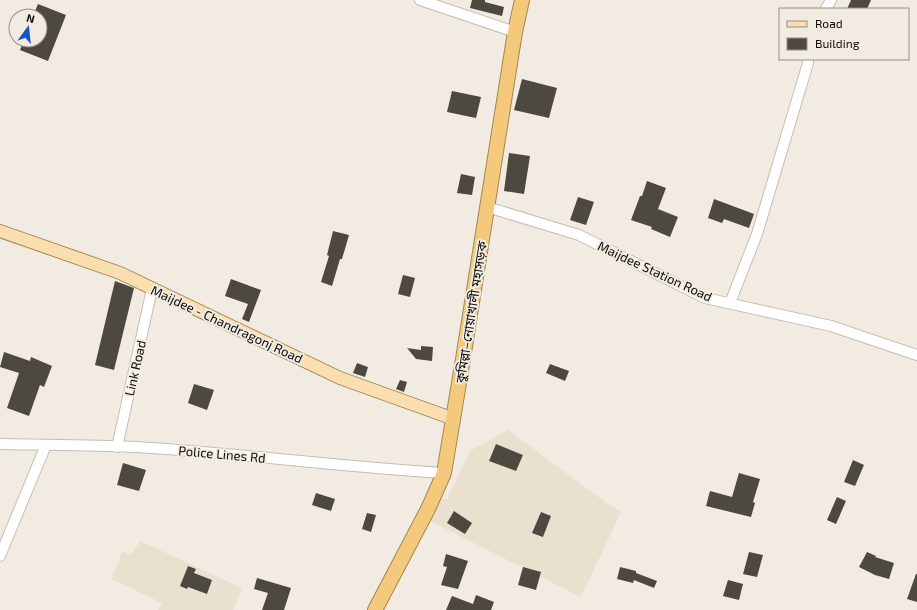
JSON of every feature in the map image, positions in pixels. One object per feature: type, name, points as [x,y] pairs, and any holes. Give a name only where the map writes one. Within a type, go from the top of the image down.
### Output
[{"type":"highway","name":"কুমিল্লা–নোয়াখালী মহাসড়ক","points":[[375,610],[428,509],[444,473],[454,419],[515,32],[522,0]]},
{"type":"main road","name":"Maijdee - Chandragonj Road","points":[[0,231],[120,273],[152,290],[184,303],[340,378],[454,419]]},
{"type":"street","points":[[420,0],[515,32]]},
{"type":"street","points":[[730,303],[757,234],[808,60]]},
{"type":"street","name":"Maijdee Station Road","points":[[487,207],[579,235],[705,298],[831,326],[917,355]]},
{"type":"street","name":"Link Road","points":[[117,447],[152,290]]},
{"type":"street","name":"Police Lines Rd","points":[[0,444],[117,447],[264,458],[389,470],[444,473]]},
{"type":"street","points":[[0,556],[46,445]]},
{"type":"shaded area","points":[[508,430],[621,512],[581,597],[426,519],[436,496],[447,500],[470,451]]},
{"type":"shaded area","points":[[140,541],[242,588],[233,610],[158,610],[162,603],[112,579],[122,552],[132,554]]},
{"type":"building","points":[[472,0],[485,0],[485,2],[504,7],[502,16],[470,8]]},
{"type":"building","points":[[851,0],[871,0],[867,8],[847,8]]},
{"type":"building","points":[[38,4],[66,15],[48,61],[20,50],[21,48],[48,48],[48,8],[36,8]]},
{"type":"building","points":[[522,79],[557,88],[549,118],[514,110]]},
{"type":"building","points":[[452,91],[481,97],[476,118],[447,112]]},
{"type":"building","points":[[509,153],[530,156],[524,194],[504,191]]},
{"type":"building","points":[[461,174],[475,177],[472,195],[457,193]]},
{"type":"building","points":[[647,181],[666,188],[658,209],[678,217],[670,237],[651,229],[652,227],[631,220]]},
{"type":"building","points":[[578,197],[594,202],[586,225],[570,220]]},
{"type":"building","points":[[714,199],[754,214],[749,228],[724,219],[722,223],[708,218]]},
{"type":"building","points":[[333,231],[349,235],[332,286],[321,282],[329,256],[327,255]]},
{"type":"building","points":[[403,275],[415,278],[410,297],[398,294]]},
{"type":"building","points":[[231,279],[261,290],[249,322],[242,319],[248,304],[225,296]]},
{"type":"building","points":[[115,281],[134,288],[114,370],[95,365]]},
{"type":"building","points":[[421,346],[433,347],[432,361],[416,359],[407,348],[421,350]]},
{"type":"building","points":[[4,352],[30,361],[31,357],[52,366],[44,387],[40,385],[29,416],[7,408],[19,373],[0,367]]},
{"type":"building","points":[[357,363],[368,367],[365,377],[353,373]]},
{"type":"building","points":[[550,364],[569,371],[565,381],[546,373]]},
{"type":"building","points":[[400,380],[407,382],[404,392],[396,389]]},
{"type":"building","points":[[194,384],[214,390],[207,410],[188,403]]},
{"type":"building","points":[[496,444],[523,455],[516,471],[489,461]]},
{"type":"building","points":[[853,460],[864,465],[855,486],[844,482]]},
{"type":"building","points":[[123,463],[146,470],[139,491],[117,485]]},
{"type":"building","points":[[739,473],[760,479],[753,502],[755,503],[751,517],[706,506],[710,491],[732,497]]},
{"type":"building","points":[[316,493],[335,499],[331,511],[312,505]]},
{"type":"building","points":[[837,497],[846,501],[836,524],[827,520]]},
{"type":"building","points":[[454,511],[472,523],[465,534],[447,523]]},
{"type":"building","points":[[541,512],[551,516],[543,537],[532,533]]},
{"type":"building","points":[[367,513],[376,515],[371,532],[362,529]]},
{"type":"building","points":[[749,552],[763,555],[757,577],[743,574]]},
{"type":"building","points":[[867,552],[876,556],[875,557],[894,563],[889,579],[875,575],[859,567]]},
{"type":"building","points":[[446,554],[468,561],[458,589],[441,585],[447,567],[443,566]]},
{"type":"building","points":[[188,566],[196,569],[194,573],[212,580],[207,594],[188,587],[187,589],[180,586]]},
{"type":"building","points":[[523,567],[541,572],[536,590],[518,585]]},
{"type":"building","points":[[620,567],[636,571],[636,573],[657,581],[654,588],[634,580],[633,583],[617,579]]},
{"type":"building","points":[[917,574],[917,602],[907,599]]},
{"type":"building","points":[[257,578],[291,588],[284,610],[262,610],[268,593],[254,589]]},
{"type":"building","points":[[728,580],[743,584],[739,600],[723,596]]},
{"type":"building","points":[[476,595],[494,602],[491,610],[446,610],[452,596],[473,604]]}]
